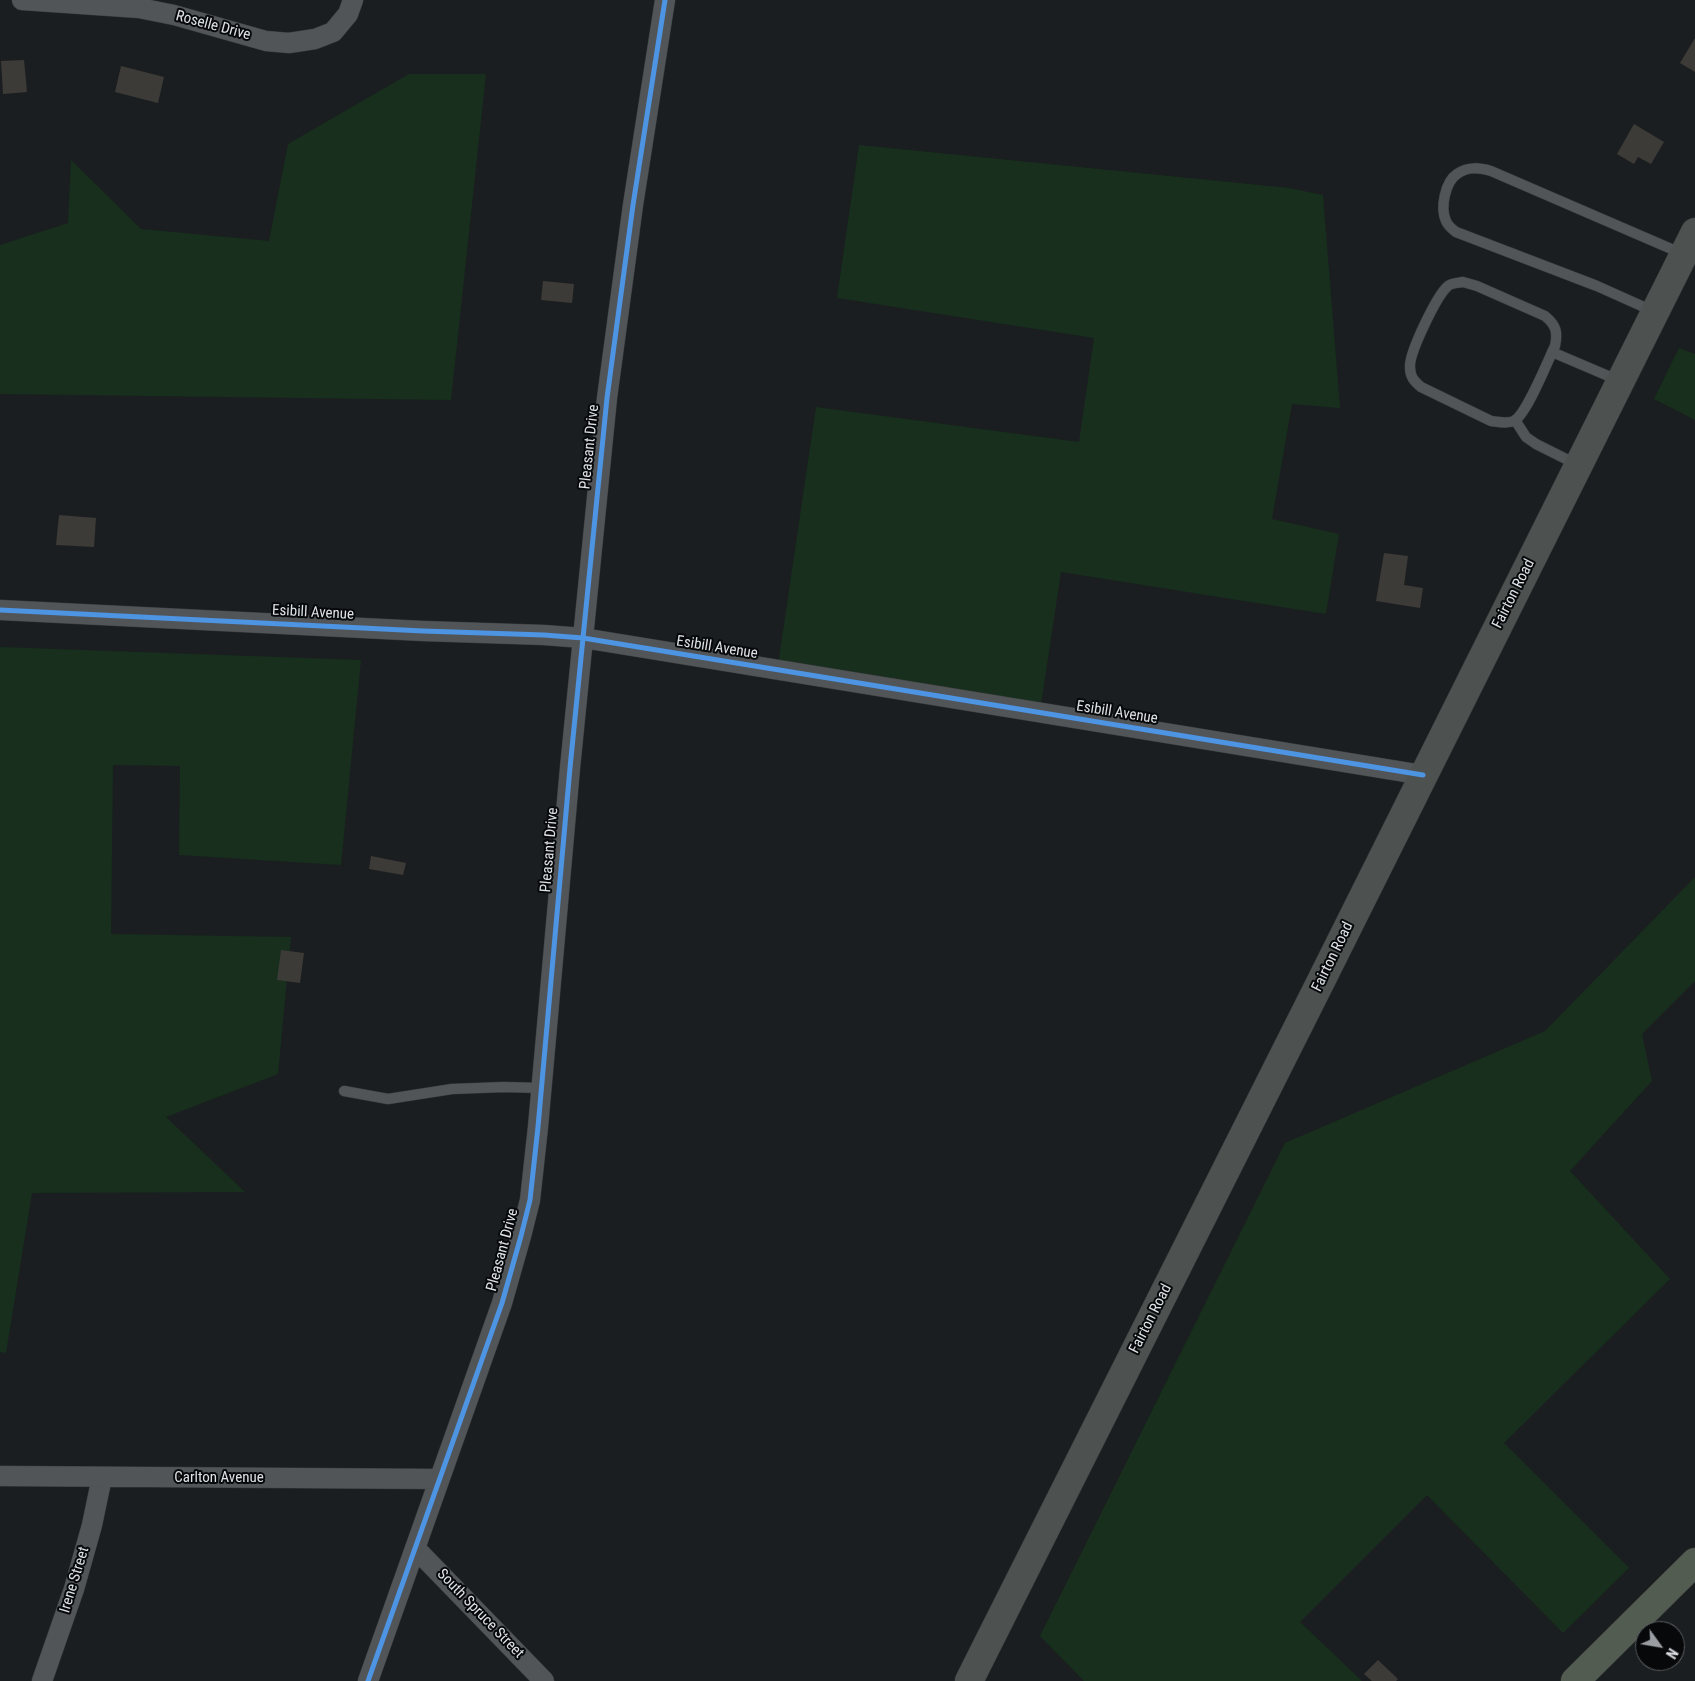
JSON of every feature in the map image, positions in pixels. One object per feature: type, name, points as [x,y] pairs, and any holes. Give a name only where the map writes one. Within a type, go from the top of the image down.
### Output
[{"type":"highway","points":[[1575,1681],[1695,1562]]},
{"type":"main road","name":"Fairton Road","points":[[969,1681],[1690,243]]},
{"type":"street","name":"Roselle Drive","points":[[22,0],[139,8],[174,15],[266,41],[289,43],[315,39],[333,32],[348,14],[354,0]]},
{"type":"street","name":"Pleasant Drive","points":[[368,1681],[502,1303],[522,1236],[530,1200],[607,398],[633,205],[665,0]]},
{"type":"street","name":"Esibill Avenue","points":[[0,610],[583,638],[1423,775]]},
{"type":"street","name":"Carlton Avenue","points":[[0,1476],[439,1479]]},
{"type":"street","name":"Irene Street","points":[[42,1681],[74,1589],[92,1525],[102,1477]]},
{"type":"street","name":"South Spruce Street","points":[[415,1548],[544,1681]]},
{"type":"lane","points":[[1656,312],[1588,283],[1456,232],[1445,219],[1443,207],[1452,180],[1458,173],[1471,168],[1491,171],[1690,243]]},
{"type":"lane","points":[[1462,282],[1477,286],[1545,316],[1554,324],[1557,334],[1552,352],[1525,410],[1515,420],[1503,423],[1491,421],[1420,387],[1412,378],[1409,366],[1413,351],[1439,295],[1449,285],[1462,282]]},
{"type":"lane","points":[[1552,352],[1621,382]]},
{"type":"lane","points":[[1515,420],[1526,437],[1579,465]]},
{"type":"lane","points":[[344,1091],[388,1099],[452,1089],[541,1088]]},
{"type":"green space","points":[[409,74],[486,74],[451,400],[0,394],[0,245],[68,223],[71,160],[141,229],[269,241],[288,144]]},
{"type":"green space","points":[[859,145],[1289,188],[1323,195],[1340,408],[1292,404],[1272,519],[1339,534],[1326,614],[1061,572],[1040,711],[777,672],[816,407],[1079,442],[1094,338],[837,298]]},
{"type":"green space","points":[[1679,348],[1695,354],[1695,420],[1654,399]]},
{"type":"green space","points":[[0,647],[361,660],[341,865],[179,855],[180,766],[113,765],[111,934],[291,937],[278,1074],[166,1117],[245,1192],[32,1193],[6,1353],[0,1352]]},
{"type":"green space","points":[[1695,877],[1695,981],[1642,1034],[1652,1081],[1570,1171],[1670,1279],[1504,1443],[1629,1568],[1563,1633],[1427,1495],[1300,1622],[1362,1681],[1084,1681],[1040,1636],[1285,1143],[1545,1031]]},
{"type":"building","points":[[1695,38],[1695,72],[1680,63]]},
{"type":"building","points":[[24,60],[27,92],[3,94],[1,61]]},
{"type":"building","points":[[121,66],[164,77],[158,103],[115,92]]},
{"type":"building","points":[[1634,124],[1664,142],[1651,164],[1638,157],[1634,164],[1617,154]]},
{"type":"building","points":[[543,281],[574,284],[572,303],[541,300]]},
{"type":"building","points":[[59,515],[96,518],[94,547],[56,545]]},
{"type":"building","points":[[1384,553],[1408,556],[1404,585],[1423,588],[1420,608],[1376,601]]},
{"type":"building","points":[[371,856],[406,863],[403,875],[369,869]]},
{"type":"building","points":[[281,950],[304,953],[300,983],[277,980]]},
{"type":"building","points":[[1378,1660],[1398,1679],[1396,1681],[1372,1681],[1364,1674]]},
{"type":"cycle path","points":[[368,1681],[502,1303],[530,1200],[607,398],[633,205],[665,0]]},
{"type":"cycle path","points":[[0,610],[583,638],[1423,775]]}]
